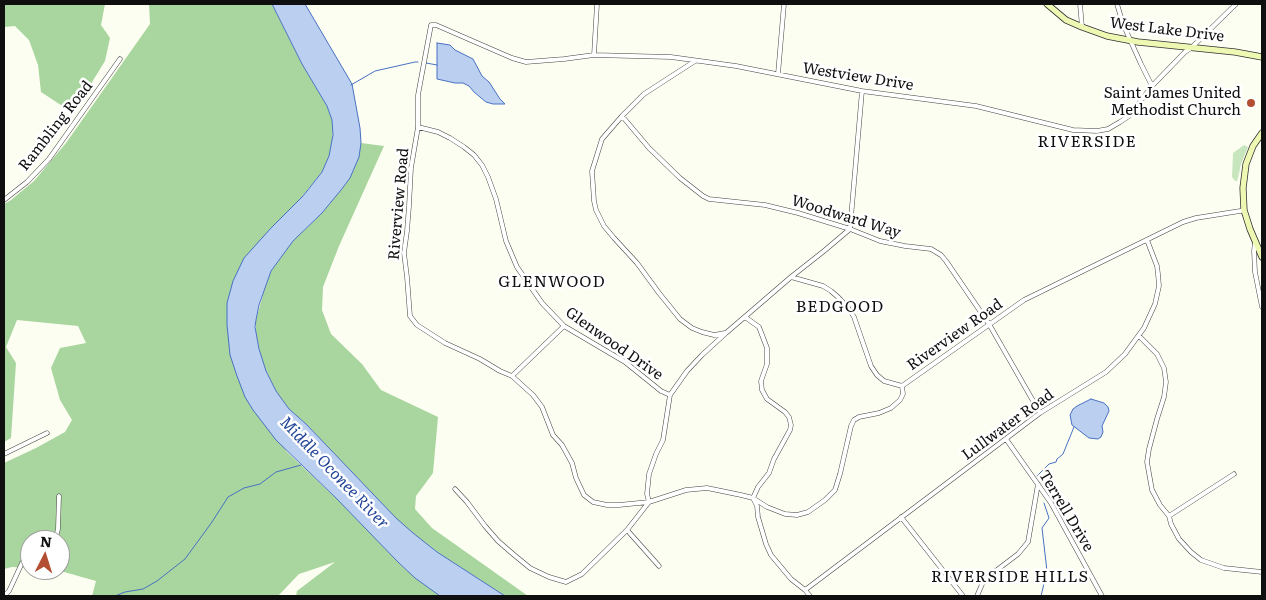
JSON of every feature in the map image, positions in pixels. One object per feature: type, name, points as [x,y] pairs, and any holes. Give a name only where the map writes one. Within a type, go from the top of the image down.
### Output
[{"type":"main road","name":"West Lake Drive","points":[[1047,4],[1066,20],[1082,28],[1107,36],[1131,41],[1235,52],[1262,57]]},
{"type":"main road","points":[[1262,133],[1253,146],[1246,164],[1243,185],[1244,210],[1262,257]]},
{"type":"street","points":[[594,55],[597,4]]},
{"type":"street","points":[[778,74],[784,4]]},
{"type":"street","points":[[1080,4],[1082,28]]},
{"type":"street","points":[[1118,4],[1123,24],[1140,64],[1152,86]]},
{"type":"street","name":"Westview Drive","points":[[431,25],[436,25],[512,58],[526,62],[594,55],[671,57],[778,74],[862,91],[976,106],[1053,126],[1087,131],[1108,129],[1120,122],[1137,107],[1152,86],[1185,52],[1236,4]]},
{"type":"street","name":"Riverview Road","points":[[431,25],[418,95],[418,127],[411,168],[404,253],[410,316],[417,325],[445,343],[480,359],[500,372],[512,376],[533,395],[542,407],[553,434],[572,463],[576,478],[584,495],[593,502],[607,505],[649,502],[686,490],[707,488],[741,494],[785,514],[797,515],[808,512],[817,507],[835,490],[854,420],[891,408],[900,400],[903,394],[902,386],[989,324],[1024,300],[1177,225],[1196,218],[1244,210]]},
{"type":"street","name":"Rambling Road","points":[[4,200],[27,182],[48,159],[120,59]]},
{"type":"street","points":[[695,61],[644,94],[602,139],[592,171],[592,186],[596,210],[604,226],[637,263],[680,320],[702,332],[726,333]]},
{"type":"street","points":[[850,229],[862,91]]},
{"type":"street","name":"Woodward Way","points":[[622,116],[649,148],[680,178],[709,199],[765,205],[850,229],[880,241],[931,249],[941,255],[989,324],[1040,412]]},
{"type":"street","name":"Glenwood Drive","points":[[418,127],[438,132],[450,138],[474,155],[482,165],[496,199],[506,241],[517,267],[542,303],[564,326],[625,362],[661,391],[670,395],[702,355],[790,277],[850,229]]},
{"type":"street","points":[[1255,239],[1254,258],[1262,307]]},
{"type":"street","name":"Lullwater Road","points":[[805,590],[1040,412],[1106,372],[1125,354],[1144,328],[1155,304],[1159,286],[1157,266],[1147,240]]},
{"type":"street","points":[[790,277],[823,286],[839,298],[854,317],[871,366],[877,375],[884,381],[902,386]]},
{"type":"street","points":[[745,317],[759,327],[768,348],[767,364],[760,381],[762,390],[767,399],[785,412],[789,417],[790,425],[790,430],[774,459],[769,473],[758,487],[753,498],[771,555],[791,579],[810,596]]},
{"type":"street","points":[[512,376],[564,326]]},
{"type":"street","points":[[1139,336],[1157,354],[1164,368],[1166,382],[1164,397],[1156,419],[1147,462],[1152,490],[1160,506],[1169,516],[1179,539],[1201,560],[1224,568],[1262,572]]},
{"type":"street","points":[[455,489],[498,541],[530,568],[549,577],[566,582],[582,574],[645,510],[649,502],[647,494],[649,474],[663,440],[670,395]]},
{"type":"street","points":[[4,454],[47,433]]},
{"type":"street","name":"Terrell Drive","points":[[1006,439],[1051,503],[1100,595]]},
{"type":"street","points":[[1169,516],[1234,474]]},
{"type":"street","points":[[977,596],[983,582],[1018,554],[1028,542],[1038,484]]},
{"type":"street","points":[[58,530],[59,496]]},
{"type":"street","points":[[901,517],[963,596]]},
{"type":"street","points":[[627,530],[659,566]]},
{"type":"street","points":[[4,596],[9,591],[20,567]]},
{"type":"green space","points":[[4,4],[105,4],[101,25],[110,38],[105,61],[73,113],[41,92],[38,65],[29,40],[15,26],[4,27]]},
{"type":"green space","points":[[149,4],[272,4],[302,64],[328,108],[333,127],[332,142],[329,156],[322,172],[233,281],[286,451],[341,503],[404,568],[440,596],[296,596],[297,591],[335,562],[299,574],[278,596],[92,596],[96,581],[70,574],[70,530],[20,530],[20,567],[4,569],[4,463],[65,432],[72,420],[60,400],[51,368],[60,348],[86,343],[78,326],[17,320],[6,347],[16,363],[11,438],[4,442],[4,204],[34,181],[66,143],[150,24]]},
{"type":"green space","points":[[361,143],[384,146],[339,246],[323,287],[322,310],[331,334],[362,364],[381,390],[438,417],[433,473],[416,496],[415,509],[432,528],[528,596],[505,596],[437,552],[407,529],[306,424],[289,409],[276,391],[263,364],[256,335],[256,320],[271,271],[293,241],[322,213],[350,178],[356,164]]},
{"type":"green space","points":[[1244,145],[1248,147],[1237,181],[1235,181],[1232,177],[1233,153]]},
{"type":"water","name":"Middle Oconee River","points":[[272,4],[305,4],[352,84],[361,143],[359,157],[350,178],[322,213],[293,241],[271,271],[259,305],[255,327],[266,371],[276,391],[289,409],[306,424],[396,518],[437,552],[505,596],[440,596],[415,578],[276,440],[245,397],[230,355],[227,303],[233,281],[244,258],[303,196],[322,172],[329,156],[333,135],[332,120],[327,106],[302,64]]},
{"type":"water","points":[[437,43],[450,45],[455,50],[473,59],[482,76],[489,82],[505,104],[486,102],[469,86],[463,83],[437,79]]},
{"type":"water","points":[[1091,399],[1104,403],[1109,411],[1102,426],[1103,432],[1098,439],[1089,438],[1072,425],[1070,415],[1073,409]]},
{"type":"waterway","points":[[351,85],[375,71],[418,62]]},
{"type":"waterway","points":[[426,63],[437,65]]},
{"type":"waterway","points":[[1037,476],[1049,464],[1056,462],[1063,454],[1074,427]]},
{"type":"waterway","points":[[115,596],[143,589],[157,581],[185,559],[228,497],[244,488],[260,484],[276,472],[301,465]]},
{"type":"waterway","points":[[1041,596],[1047,571],[1042,528],[1049,518],[1044,503]]},
{"type":"place","name":"Saint James United Methodist Church","points":[[1251,103]]},
{"type":"district","name":"RIVERSIDE","points":[[1087,142]]},
{"type":"district","name":"GLENWOOD","points":[[552,282]]},
{"type":"district","name":"BEDGOOD","points":[[840,307]]},
{"type":"district","name":"RIVERSIDE HILLS","points":[[1010,577]]}]
